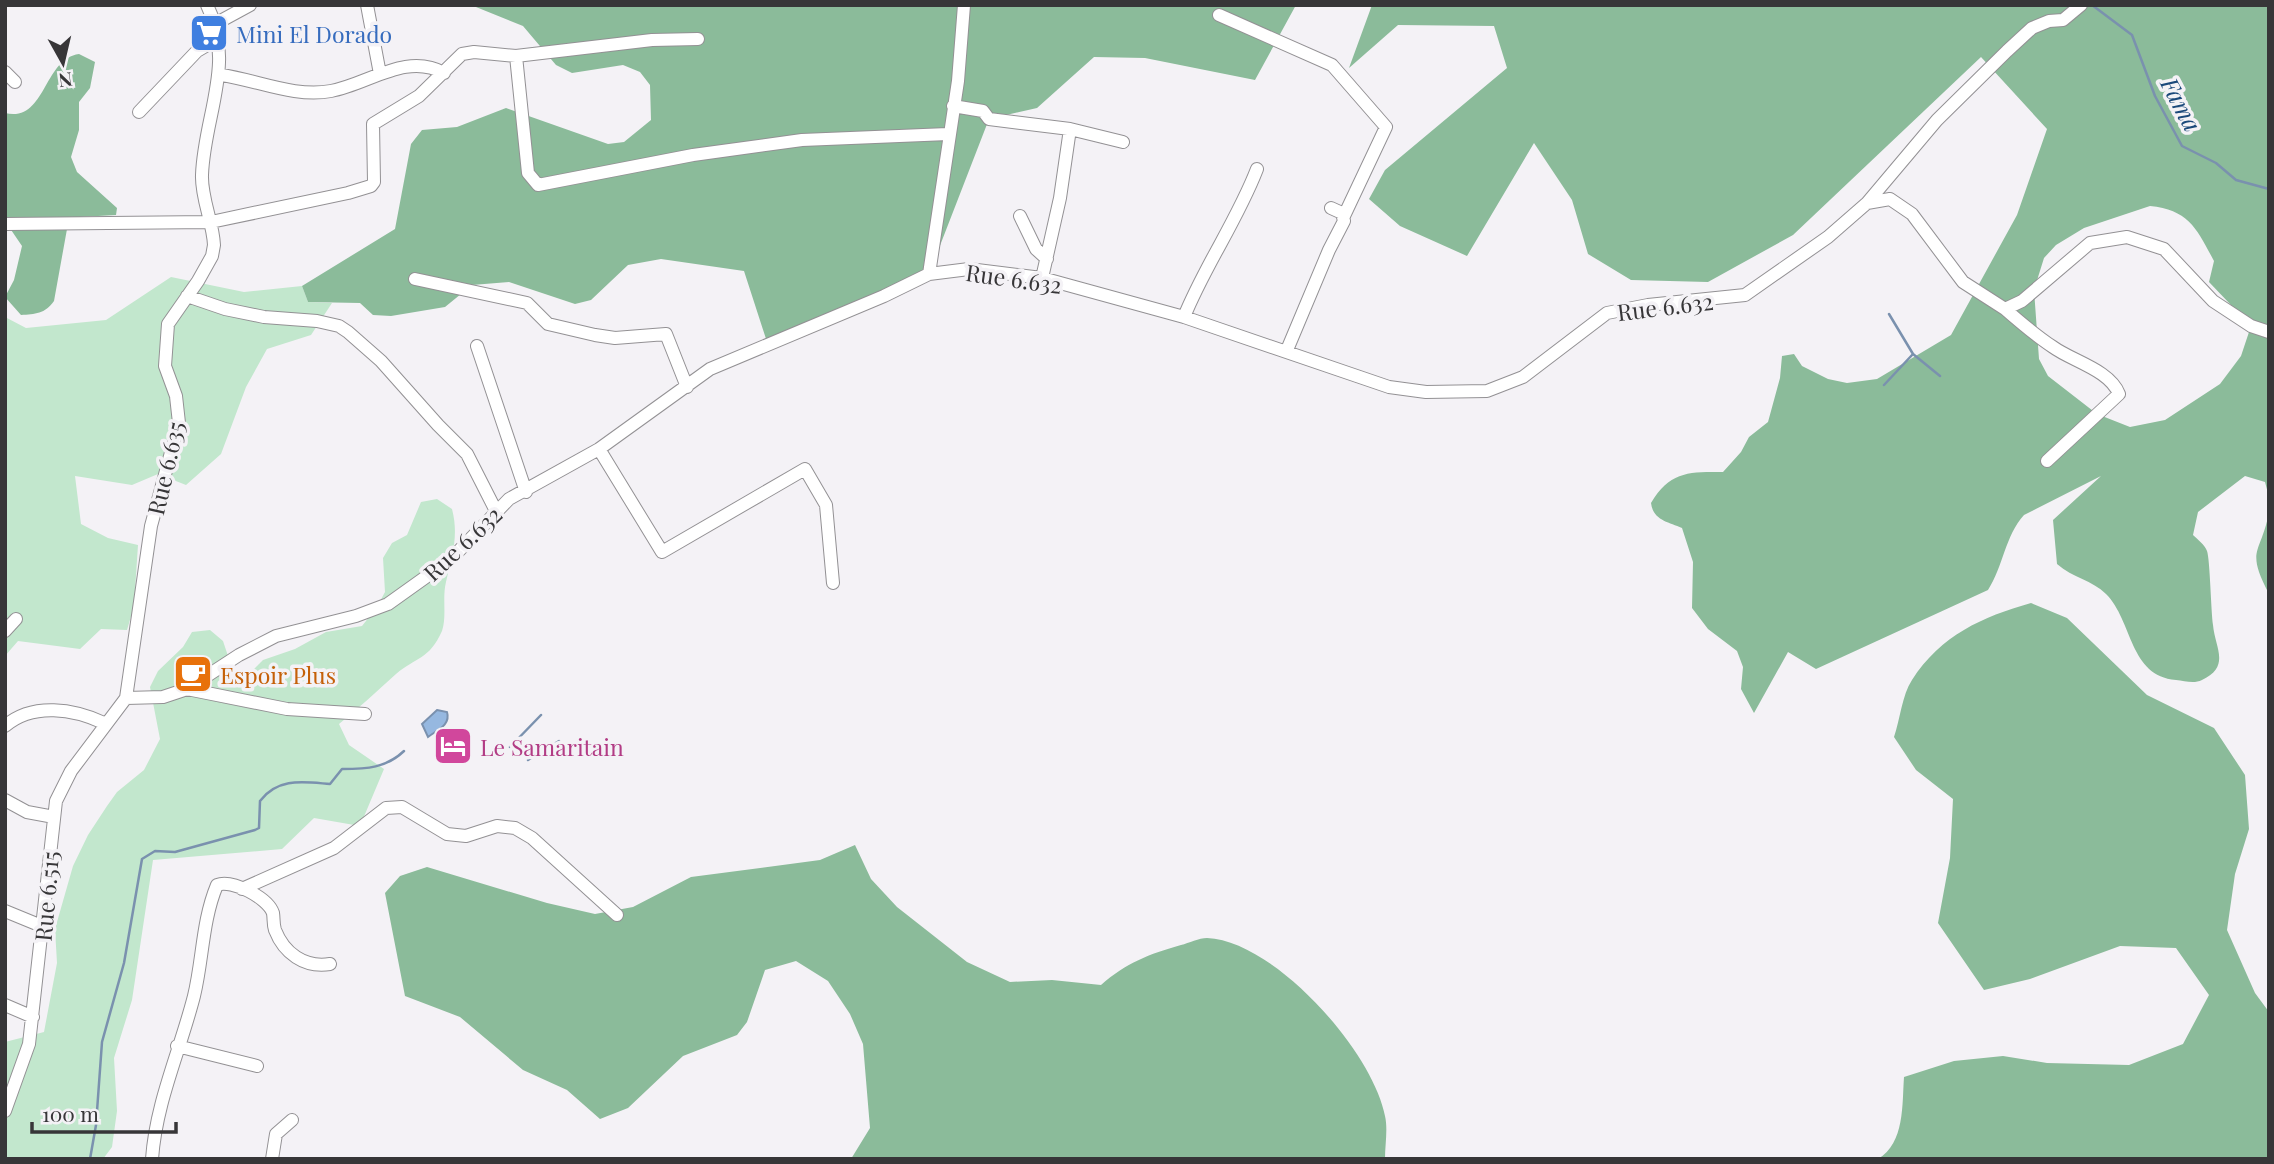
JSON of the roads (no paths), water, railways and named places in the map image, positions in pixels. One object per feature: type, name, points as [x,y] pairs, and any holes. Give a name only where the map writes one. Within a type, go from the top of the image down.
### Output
[{"type":"street","name":"Rue 6.635","points":[[126,698],[151,526],[179,423],[176,396],[166,366],[167,331],[170,319],[212,256],[211,222],[202,173],[220,75],[219,38],[207,5]]},
{"type":"street","points":[[215,24],[250,5]]},
{"type":"street","points":[[367,5],[380,74]]},
{"type":"street","points":[[929,274],[953,106],[964,5]]},
{"type":"street","name":"Rue 6.632","points":[[126,698],[163,697],[187,689],[256,645],[276,636],[356,616],[388,604],[451,559],[509,499],[526,492],[599,449],[710,369],[916,283],[929,274],[969,269],[1042,278],[1184,317],[1401,390],[1487,391],[1523,377],[1607,313],[1648,305],[1745,295],[1828,237],[1867,203],[1886,184],[1937,120],[2032,28],[2049,21],[2063,20],[2081,5]]},
{"type":"street","points":[[1219,15],[1332,65],[1386,127],[1344,216],[1287,350]]},
{"type":"street","points":[[139,111],[197,51],[219,38]]},
{"type":"street","points":[[5,225],[102,226],[211,222],[371,186],[374,182],[373,124],[419,96],[462,54],[474,52],[516,56],[652,40],[698,39]]},
{"type":"street","points":[[516,56],[528,173],[538,185],[693,155],[802,141],[948,134]]},
{"type":"street","points":[[220,75],[305,94],[332,91],[380,74],[422,65],[444,72]]},
{"type":"street","points":[[5,72],[15,82]]},
{"type":"street","points":[[953,106],[983,111],[989,119],[1070,129],[1123,142]]},
{"type":"street","points":[[1042,278],[1070,129]]},
{"type":"street","points":[[1184,317],[1198,283],[1243,205],[1257,169]]},
{"type":"street","points":[[1867,203],[1891,199],[1900,204],[1912,214],[1963,282],[2005,309],[2054,348],[2088,366],[2116,386],[2119,394],[2048,461]]},
{"type":"street","points":[[1331,208],[1344,216]]},
{"type":"street","points":[[1020,216],[1036,249],[1047,259]]},
{"type":"street","points":[[2005,309],[2022,301],[2028,293],[2090,243],[2127,237],[2164,249],[2213,301],[2251,326],[2269,332]]},
{"type":"street","points":[[415,279],[527,303],[548,324],[595,335],[615,338],[666,334],[687,387]]},
{"type":"street","points":[[187,296],[225,309],[264,317],[317,321],[339,326],[348,332],[381,361],[467,454],[496,511]]},
{"type":"street","points":[[477,346],[526,492]]},
{"type":"street","points":[[599,449],[662,552],[805,469],[827,505],[833,583]]},
{"type":"street","points":[[5,631],[16,619]]},
{"type":"street","points":[[187,689],[287,709],[365,714]]},
{"type":"street","name":"Rue 6.515","points":[[5,1111],[24,1062],[33,1017],[57,802],[71,771],[104,723],[126,698]]},
{"type":"street","points":[[5,726],[20,716],[43,710],[83,713],[104,723]]},
{"type":"street","points":[[5,800],[27,812],[54,817]]},
{"type":"street","points":[[242,889],[334,848],[352,837],[386,807],[402,807],[447,834],[466,836],[497,826],[515,828],[532,838],[617,915]]},
{"type":"street","points":[[152,1159],[158,1114],[196,986],[209,904],[220,884],[242,889],[272,912],[274,927],[282,946],[299,960],[317,966],[330,964]]},
{"type":"street","points":[[5,911],[44,927]]},
{"type":"street","points":[[5,1005],[33,1017]]},
{"type":"street","points":[[177,1046],[257,1066]]},
{"type":"street","points":[[272,1159],[276,1134],[292,1120]]},
{"type":"water","points":[[437,710],[447,712],[447,720],[428,737],[422,724]]},
{"type":"waterway","name":"Fama","points":[[2092,5],[2132,35],[2155,96],[2182,146],[2216,163],[2236,180],[2269,189]]},
{"type":"waterway","points":[[1889,314],[1913,354],[1940,376]]},
{"type":"waterway","points":[[1884,385],[1913,354]]},
{"type":"waterway","points":[[510,747],[541,715]]},
{"type":"waterway","points":[[528,760],[559,741]]},
{"type":"waterway","points":[[90,1159],[96,1125],[102,1042],[124,963],[142,859],[155,851],[175,852],[255,830],[259,828],[260,801],[275,788],[292,783],[330,784],[342,769],[376,766],[390,761],[404,751]]},
{"type":"place","name":"Mini El Dorado","points":[[209,33]]},
{"type":"place","name":"Espoir Plus","points":[[193,674]]},
{"type":"place","name":"Le Samaritain","points":[[453,746]]}]
